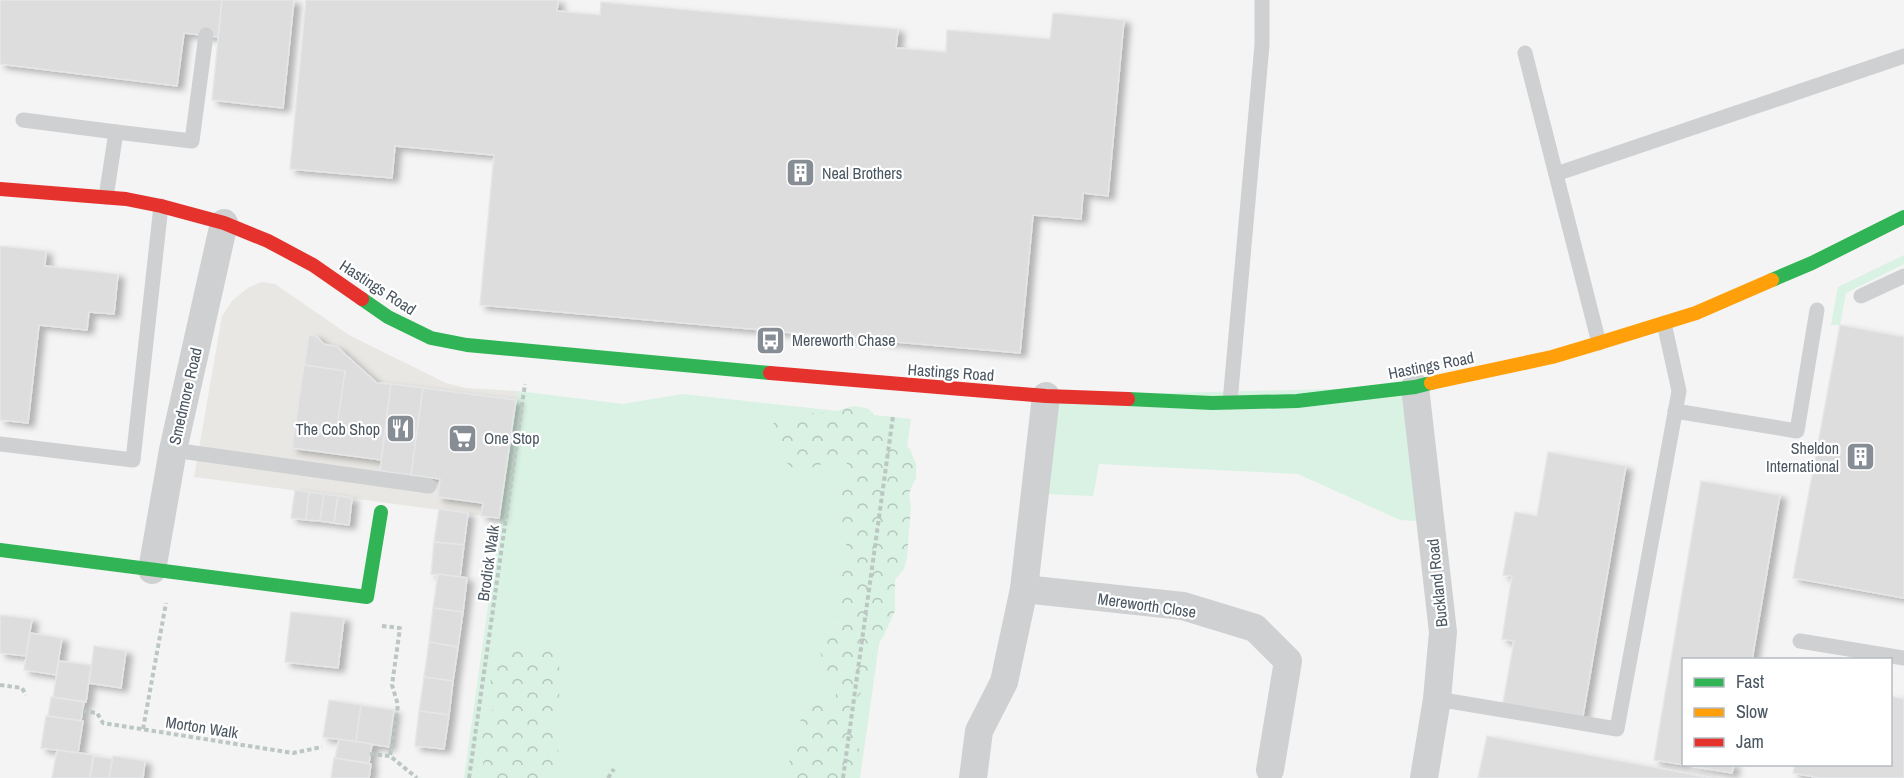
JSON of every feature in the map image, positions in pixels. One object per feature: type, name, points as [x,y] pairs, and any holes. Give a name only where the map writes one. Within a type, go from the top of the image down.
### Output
[{"type":"street","name":"Hastings Road","points":[[0,189],[106,197],[162,206],[224,224],[268,241],[313,265],[388,317],[431,338],[467,345],[897,385],[1046,396],[1212,403],[1297,401],[1415,387],[1552,357],[1696,313],[1812,263],[1904,217]]},
{"type":"street","name":"Smedmore Road","points":[[161,571],[172,450],[224,224]]},
{"type":"street","name":"Buckland Road","points":[[1415,387],[1443,632],[1437,699],[1424,778]]},
{"type":"street","points":[[973,778],[979,731],[1004,682],[1024,589],[1046,396]]},
{"type":"street","points":[[0,550],[367,597],[381,512]]},
{"type":"street","name":"Mereworth Close","points":[[1024,589],[1183,606],[1255,628],[1288,661],[1270,770]]},
{"type":"lane","points":[[1230,402],[1262,45],[1262,0]]},
{"type":"lane","points":[[23,120],[192,141],[206,35]]},
{"type":"lane","points":[[1525,52],[1599,343]]},
{"type":"lane","points":[[1556,174],[1904,56]]},
{"type":"lane","points":[[106,197],[116,132]]},
{"type":"lane","points":[[0,444],[133,460],[162,206]]},
{"type":"lane","points":[[1861,296],[1904,276]]},
{"type":"lane","points":[[1675,411],[1797,431],[1817,310]]},
{"type":"lane","points":[[1437,699],[1617,729],[1678,391],[1664,323]]},
{"type":"lane","points":[[172,450],[429,486]]},
{"type":"lane","points":[[1800,641],[1904,658]]},
{"type":"path","name":"Brodick Walk","points":[[469,778],[530,351]]},
{"type":"path","points":[[843,778],[897,385]]},
{"type":"path","points":[[143,729],[161,571]]},
{"type":"path","points":[[367,597],[370,624],[400,628],[392,685],[398,705],[390,756]]},
{"type":"path","points":[[0,685],[22,688],[26,695]]},
{"type":"path","name":"Morton Walk","points":[[83,711],[97,713],[103,723],[293,753],[322,747]]},
{"type":"path","points":[[370,753],[390,756],[417,778]]},
{"type":"path","points":[[608,778],[614,769]]},
{"type":"shaded area","points":[[262,282],[275,284],[349,335],[446,383],[466,388],[518,391],[499,518],[194,477],[222,316],[232,301],[249,287]]},
{"type":"green space","points":[[1904,255],[1904,264],[1846,293],[1840,325],[1831,325],[1838,287]]},
{"type":"green space","points":[[1415,387],[1431,522],[1400,520],[1298,474],[1099,464],[1093,496],[1044,494],[1046,396]]},
{"type":"green space","points":[[518,391],[623,404],[683,394],[911,419],[860,778],[464,778]]},
{"type":"green space","points":[[855,406],[869,409],[884,428],[910,449],[916,464],[916,478],[909,493],[911,507],[907,557],[904,569],[895,580],[895,611],[873,652],[869,679],[846,712],[845,721],[859,749],[857,778],[789,778],[788,765],[804,713],[814,703],[833,704],[837,691],[830,680],[819,649],[822,639],[838,615],[839,581],[849,552],[844,539],[835,529],[843,487],[852,474],[846,462],[839,458],[808,469],[790,467],[777,448],[769,430],[778,417],[787,416],[795,421],[808,413],[832,414]]},
{"type":"green space","points":[[533,645],[556,654],[562,678],[558,702],[551,720],[559,754],[555,778],[484,778],[482,737],[493,708],[490,674],[494,661],[503,646]]},
{"type":"building","points":[[0,0],[222,0],[218,37],[184,33],[177,86],[0,64]]},
{"type":"building","points":[[222,0],[294,0],[283,108],[212,100]]},
{"type":"building","name":"Neal Brothers","points":[[306,0],[558,0],[557,11],[600,15],[601,2],[898,29],[896,48],[946,52],[947,30],[1050,39],[1053,13],[1124,20],[1108,196],[1083,193],[1081,219],[1033,215],[1020,353],[480,305],[494,155],[395,146],[392,178],[290,169]]},
{"type":"building","points":[[0,246],[46,251],[45,266],[118,274],[114,314],[89,312],[87,330],[39,325],[28,423],[0,420]]},
{"type":"building","name":"Sheldon International","points":[[1840,325],[1904,337],[1904,598],[1793,578]]},
{"type":"building","points":[[309,335],[316,336],[324,344],[337,347],[377,383],[391,384],[381,460],[292,448]]},
{"type":"building","points":[[304,365],[345,371],[336,434],[295,428]]},
{"type":"building","name":"The Cob Shop","points":[[391,384],[423,388],[411,475],[380,471]]},
{"type":"building","name":"One Stop","points":[[423,388],[516,400],[499,518],[481,516],[483,503],[438,497],[440,479],[411,475]]},
{"type":"building","points":[[1548,452],[1626,466],[1583,716],[1503,703],[1514,641],[1502,639],[1512,576],[1503,575],[1515,512],[1537,516]]},
{"type":"building","points":[[1701,481],[1780,495],[1752,658],[1682,658],[1682,765],[1654,760]]},
{"type":"building","points":[[295,490],[309,492],[306,520],[291,518]]},
{"type":"building","points":[[309,492],[324,494],[320,521],[306,520]]},
{"type":"building","points":[[324,494],[338,496],[334,523],[320,521]]},
{"type":"building","points":[[338,496],[352,498],[349,525],[334,523]]},
{"type":"building","points":[[439,509],[468,513],[464,545],[434,542]]},
{"type":"building","points":[[434,542],[464,545],[460,577],[431,574]]},
{"type":"building","points":[[438,574],[467,578],[463,612],[433,608]]},
{"type":"building","points":[[433,608],[463,612],[458,647],[429,642]]},
{"type":"building","points":[[291,612],[344,618],[338,668],[285,662]]},
{"type":"building","points":[[0,615],[32,619],[26,656],[0,653]]},
{"type":"building","points":[[30,633],[62,638],[56,675],[24,670]]},
{"type":"building","points":[[429,642],[458,647],[453,681],[424,677]]},
{"type":"building","points":[[94,646],[126,651],[121,688],[89,683]]},
{"type":"building","points":[[59,661],[91,665],[86,702],[53,697]]},
{"type":"building","points":[[424,677],[453,681],[449,715],[419,711]]},
{"type":"building","points":[[1892,696],[1904,699],[1904,778],[1820,778],[1793,773],[1795,766],[1892,766]]},
{"type":"building","points":[[51,697],[84,702],[81,721],[48,716]]},
{"type":"building","points":[[329,700],[361,705],[356,742],[323,737]]},
{"type":"building","points":[[361,705],[394,710],[389,747],[356,742]]},
{"type":"building","points":[[419,711],[449,715],[444,749],[415,746]]},
{"type":"building","points":[[46,716],[83,721],[78,753],[41,748]]},
{"type":"building","points":[[1487,736],[1711,778],[1478,778]]},
{"type":"building","points":[[339,739],[372,744],[369,763],[335,758]]},
{"type":"building","points":[[57,750],[93,755],[90,778],[52,778]]},
{"type":"building","points":[[94,756],[113,759],[110,778],[90,778]]},
{"type":"building","points":[[113,756],[145,761],[143,778],[109,778]]},
{"type":"building","points":[[334,758],[371,764],[369,778],[331,778]]},
{"type":"building","points":[[1690,766],[1734,766],[1732,773]]},
{"type":"traffic: fast","points":[[1772,280],[1812,263],[1904,217]]},
{"type":"traffic: fast","points":[[362,299],[388,317],[431,338],[467,345],[770,373]]},
{"type":"traffic: fast","points":[[1128,399],[1212,403],[1297,401],[1415,387],[1431,383]]},
{"type":"traffic: fast","points":[[0,550],[367,597],[381,512]]},
{"type":"traffic: slow","points":[[1431,383],[1552,357],[1599,343],[1696,313],[1772,280]]},
{"type":"traffic: jam","points":[[0,189],[126,199],[224,223],[268,241],[313,265],[362,299]]},
{"type":"traffic: jam","points":[[770,373],[1046,396],[1128,399]]},
{"type":"place","name":"Neal Brothers","points":[[801,173]]},
{"type":"place","name":"Mereworth Chase","points":[[771,340]]},
{"type":"place","name":"The Cob Shop","points":[[401,429]]},
{"type":"place","name":"One Stop","points":[[463,438]]},
{"type":"place","name":"Sheldon International","points":[[1860,457]]}]
